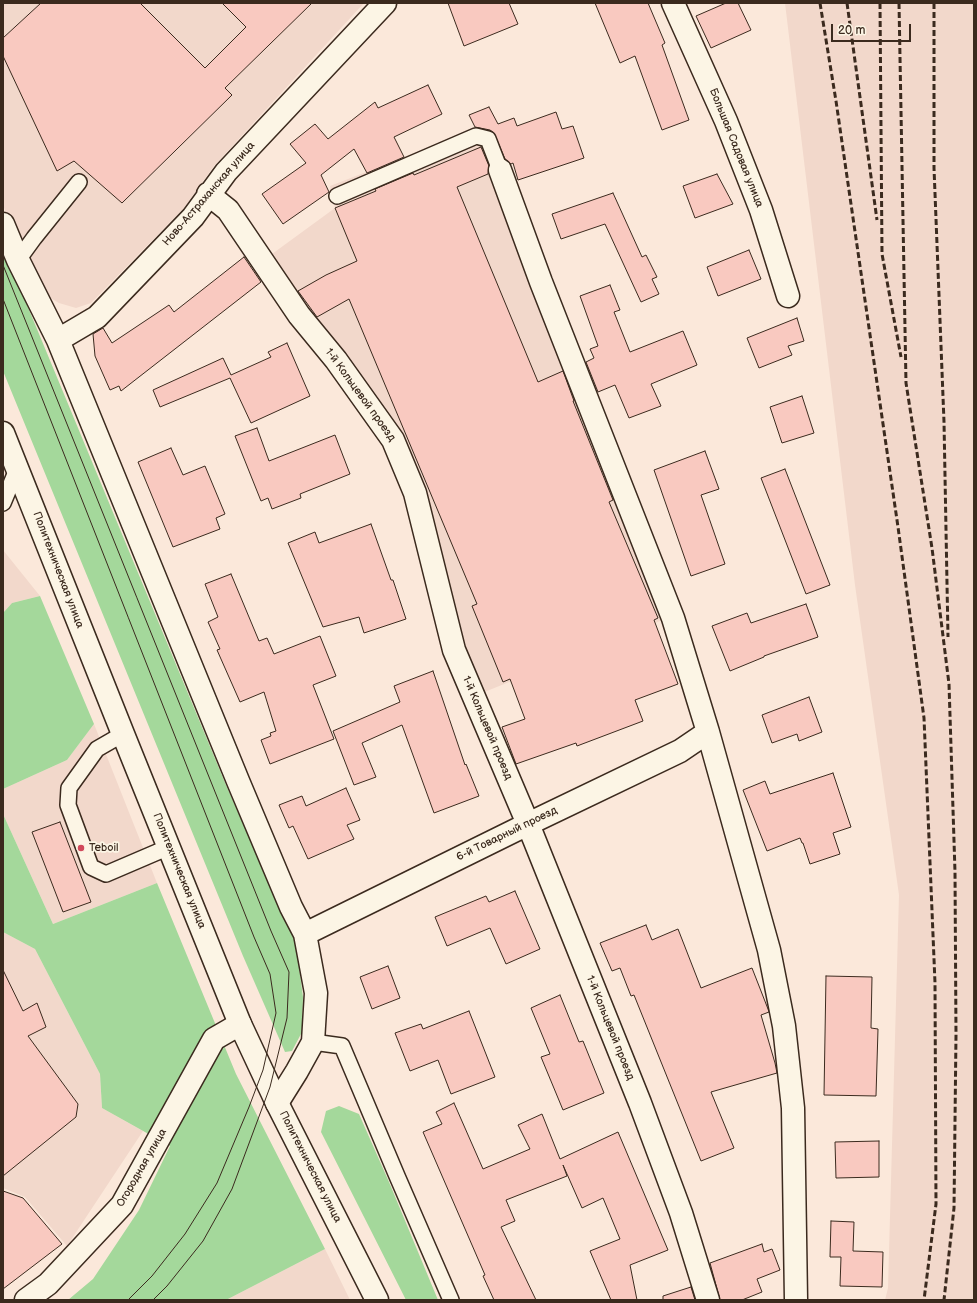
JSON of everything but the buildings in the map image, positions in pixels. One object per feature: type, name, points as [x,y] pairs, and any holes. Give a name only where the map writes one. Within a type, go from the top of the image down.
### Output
[{"type":"street","name":"Ново-Астраханская улица","points":[[58,340],[97,317],[193,217],[208,194],[226,172],[385,3]]},
{"type":"street","name":"Большая Садовая улица","points":[[673,3],[729,128],[761,210],[788,296]]},
{"type":"street","points":[[500,170],[541,282],[673,618],[708,732],[769,950],[784,1026],[793,1108],[796,1300]]},
{"type":"street","name":"1-й Кольцевой проезд","points":[[208,194],[228,210],[299,315],[336,360],[393,440],[415,493],[454,650],[528,824],[646,1118],[681,1213],[708,1300]]},
{"type":"street","points":[[3,224],[18,260],[58,340],[241,788],[291,906],[305,934],[316,993],[313,1042],[278,1103]]},
{"type":"street","name":"Политехническая улица","points":[[3,432],[240,1024],[377,1300]]},
{"type":"street","name":"6-й Товарный проезд","points":[[305,934],[680,751],[708,732]]},
{"type":"street","name":"Огородная улица","points":[[26,1300],[48,1284],[122,1205],[214,1039],[240,1024]]},
{"type":"lane","points":[[337,196],[476,136],[488,139],[500,170]]},
{"type":"lane","points":[[18,260],[79,182]]},
{"type":"lane","points":[[3,503],[18,468]]},
{"type":"lane","points":[[123,734],[97,749],[69,788],[68,805],[91,868],[106,874],[169,847]]},
{"type":"lane","points":[[313,1042],[342,1046],[451,1300]]},
{"type":"shaded area","points":[[3,3],[364,3],[214,166],[184,208],[91,303],[76,308],[59,303],[47,296],[3,205]]},
{"type":"shaded area","points":[[785,3],[974,3],[974,1300],[885,1300],[888,1288],[899,895],[855,585]]},
{"type":"shaded area","points":[[475,130],[495,135],[507,165],[665,619],[477,695],[424,492],[302,310],[272,254],[335,208],[330,186]]},
{"type":"shaded area","points":[[3,550],[40,596],[12,603],[3,613]]},
{"type":"shaded area","name":"Teboil","points":[[94,724],[157,883],[53,924],[3,814],[3,789],[67,760]]},
{"type":"shaded area","points":[[3,932],[35,949],[100,1074],[102,1108],[143,1131],[67,1246],[25,1197],[3,1188]]},
{"type":"shaded area","points":[[325,1249],[350,1300],[226,1300]]},
{"type":"green space","points":[[3,247],[226,785],[296,944],[303,997],[302,1032],[292,1051],[285,1052],[243,956],[3,371]]},
{"type":"green space","points":[[40,596],[94,724],[67,760],[3,789],[3,613],[12,603]]},
{"type":"green space","points":[[3,814],[53,924],[157,883],[236,1074],[325,1249],[226,1300],[68,1300],[93,1279],[139,1210],[170,1146],[102,1108],[100,1074],[35,949],[3,932]]},
{"type":"green space","points":[[339,1106],[359,1114],[438,1300],[406,1300],[321,1132],[326,1111]]},
{"type":"tram line","points":[[3,265],[271,931],[289,972],[287,1018],[270,1087],[232,1189],[203,1241],[167,1286],[153,1300]]},
{"type":"tram line","points":[[3,299],[254,937],[270,974],[276,1013],[263,1070],[217,1183],[185,1234],[152,1276],[128,1300]]},
{"type":"railway","points":[[820,3],[836,101],[898,527],[924,718],[935,983],[936,1204],[924,1300]]},
{"type":"railway","points":[[847,3],[877,220]]},
{"type":"railway","points":[[880,3],[882,254],[901,357]]},
{"type":"railway","points":[[899,3],[906,383],[932,548],[949,684],[955,872],[956,1035],[954,1208],[944,1300]]},
{"type":"railway","points":[[934,3],[934,168],[944,422],[948,637]]},
{"type":"place","name":"Teboil","points":[[81,848]]}]
